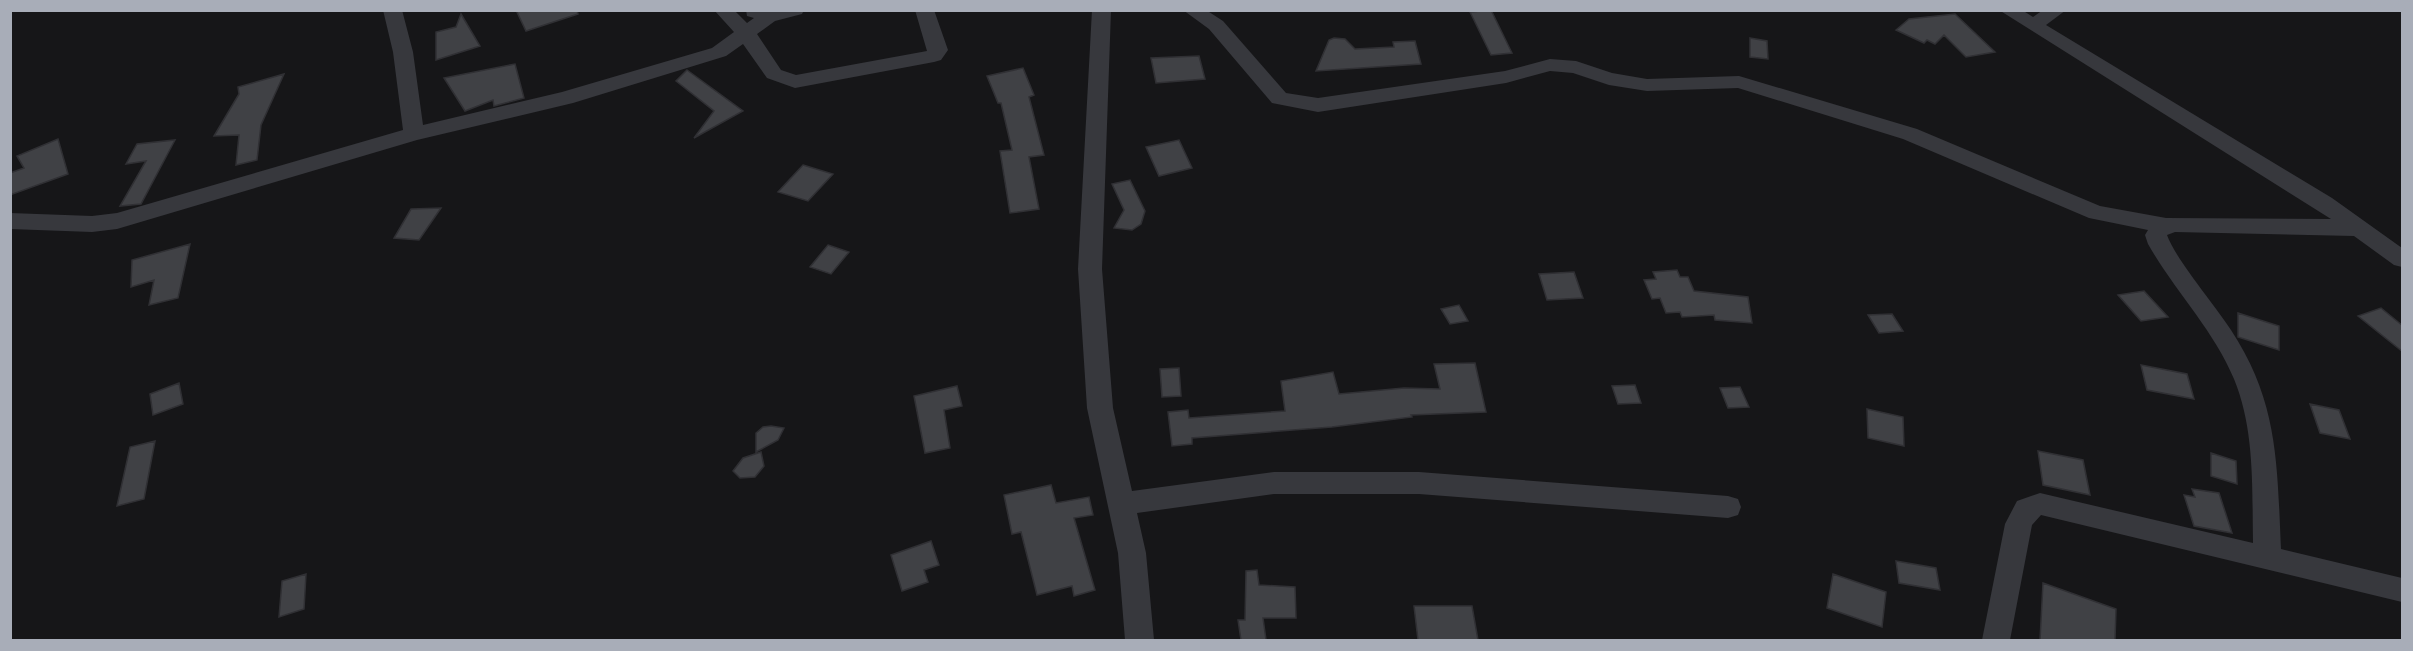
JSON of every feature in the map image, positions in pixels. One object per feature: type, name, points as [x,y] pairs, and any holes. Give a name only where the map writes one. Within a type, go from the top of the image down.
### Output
[{"type":"street","points":[[723,10],[746,33],[774,74],[795,82],[934,56],[938,50],[924,10]]},
{"type":"street","points":[[10,221],[92,224],[117,221],[414,134],[566,98],[719,51],[746,33],[759,14],[795,10]]},
{"type":"street","points":[[1102,10],[1093,161],[1090,269],[1100,408],[1132,553],[1139,640]]},
{"type":"street","points":[[1192,10],[1216,25],[1256,70],[1270,90],[1279,98],[1288,101],[1318,105],[1506,77],[1550,65],[1576,67],[1609,79],[1647,85],[1739,82],[1910,134],[2097,213],[2168,226],[2360,228]]},
{"type":"street","points":[[2008,10],[2195,122],[2360,228],[2403,259]]},
{"type":"street","points":[[2033,26],[2057,10]]},
{"type":"street","points":[[398,12],[414,134]]},
{"type":"street","points":[[2168,226],[2160,228],[2156,235],[2159,244],[2232,352],[2253,395],[2261,436],[2267,557]]},
{"type":"street","points":[[1121,504],[1274,483],[1419,483],[1728,507]]},
{"type":"street","points":[[1996,640],[2019,524],[2027,509],[2040,504],[2403,590]]},
{"type":"building","points":[[516,10],[577,10],[578,14],[526,31]]},
{"type":"building","points":[[1491,10],[1512,53],[1491,55],[1470,12]]},
{"type":"building","points":[[461,14],[480,46],[436,60],[436,32],[456,27]]},
{"type":"building","points":[[1955,14],[1995,52],[1966,57],[1944,35],[1935,44],[1927,40],[1924,43],[1896,30],[1909,19]]},
{"type":"building","points":[[1750,38],[1767,41],[1768,59],[1750,57]]},
{"type":"building","points":[[1345,39],[1355,49],[1394,47],[1393,42],[1415,41],[1421,64],[1316,71],[1329,40]]},
{"type":"building","points":[[1199,56],[1205,79],[1156,83],[1151,58]]},
{"type":"building","points":[[515,64],[524,98],[494,106],[493,100],[465,111],[444,78]]},
{"type":"building","points":[[1023,68],[1034,95],[1029,97],[1044,155],[1029,157],[1039,209],[1010,213],[1000,151],[1012,150],[1001,103],[998,103],[987,76]]},
{"type":"building","points":[[687,70],[743,111],[694,138],[714,111],[676,81]]},
{"type":"building","points":[[284,74],[261,125],[257,160],[236,165],[239,135],[214,136],[239,94],[238,87]]},
{"type":"building","points":[[58,139],[68,174],[10,195],[10,173],[24,168],[17,156]]},
{"type":"building","points":[[175,140],[141,204],[120,206],[146,161],[126,164],[137,144]]},
{"type":"building","points":[[1179,140],[1192,168],[1159,176],[1146,147]]},
{"type":"building","points":[[803,165],[833,174],[808,201],[778,192]]},
{"type":"building","points":[[1130,180],[1145,211],[1141,224],[1132,230],[1114,228],[1124,210],[1112,184]]},
{"type":"building","points":[[441,208],[419,240],[394,238],[411,209]]},
{"type":"building","points":[[190,244],[178,298],[149,305],[154,280],[131,287],[132,260]]},
{"type":"building","points":[[828,245],[849,252],[831,274],[810,267]]},
{"type":"building","points":[[1677,270],[1680,277],[1688,277],[1694,291],[1748,297],[1752,323],[1715,320],[1714,315],[1682,317],[1680,312],[1666,313],[1660,298],[1652,299],[1644,280],[1656,279],[1653,272]]},
{"type":"building","points":[[1574,272],[1583,298],[1547,300],[1539,274]]},
{"type":"building","points":[[2144,291],[2168,317],[2141,321],[2118,295]]},
{"type":"building","points":[[1459,305],[1468,321],[1450,324],[1441,309]]},
{"type":"building","points":[[2381,308],[2403,326],[2403,352],[2358,316]]},
{"type":"building","points":[[2238,313],[2279,326],[2279,350],[2238,337]]},
{"type":"building","points":[[1892,314],[1903,331],[1879,333],[1868,315]]},
{"type":"building","points":[[1475,363],[1486,412],[1411,415],[1412,417],[1332,427],[1192,438],[1192,444],[1172,446],[1168,412],[1188,410],[1189,418],[1285,411],[1281,381],[1333,372],[1339,394],[1404,388],[1440,389],[1434,364]]},
{"type":"building","points":[[2141,365],[2187,374],[2194,399],[2147,390]]},
{"type":"building","points":[[1179,368],[1181,396],[1162,397],[1160,369]]},
{"type":"building","points":[[179,383],[183,404],[153,415],[150,394]]},
{"type":"building","points":[[1635,385],[1641,403],[1618,404],[1612,386]]},
{"type":"building","points":[[957,386],[962,406],[944,410],[950,448],[925,453],[914,396]]},
{"type":"building","points":[[1740,387],[1749,407],[1728,408],[1720,388]]},
{"type":"building","points":[[2310,404],[2339,410],[2350,439],[2320,433]]},
{"type":"building","points":[[1867,409],[1903,417],[1904,446],[1868,438]]},
{"type":"building","points":[[763,427],[784,428],[778,440],[756,452],[756,433]]},
{"type":"building","points":[[155,441],[144,499],[117,506],[130,447]]},
{"type":"building","points":[[2038,451],[2083,460],[2090,495],[2043,485]]},
{"type":"building","points":[[761,452],[764,466],[755,477],[740,478],[733,471],[743,458]]},
{"type":"building","points":[[2211,453],[2236,461],[2237,484],[2211,476]]},
{"type":"building","points":[[1051,485],[1056,503],[1089,497],[1093,515],[1074,518],[1095,590],[1074,596],[1072,586],[1037,595],[1021,532],[1012,534],[1004,495]]},
{"type":"building","points":[[2192,489],[2219,493],[2232,533],[2194,526],[2184,495],[2195,497]]},
{"type":"building","points":[[931,541],[939,565],[924,570],[928,582],[902,591],[891,555]]},
{"type":"building","points":[[1896,561],[1936,568],[1940,590],[1899,583]]},
{"type":"building","points":[[1257,570],[1259,585],[1295,587],[1296,618],[1263,618],[1266,640],[1241,640],[1238,620],[1245,620],[1246,571]]},
{"type":"building","points":[[306,574],[304,609],[279,617],[282,581]]},
{"type":"building","points":[[1833,574],[1886,592],[1882,627],[1827,608]]},
{"type":"building","points":[[2043,583],[2116,609],[2115,640],[2040,640]]},
{"type":"building","points":[[1414,606],[1472,606],[1478,640],[1418,640]]}]
